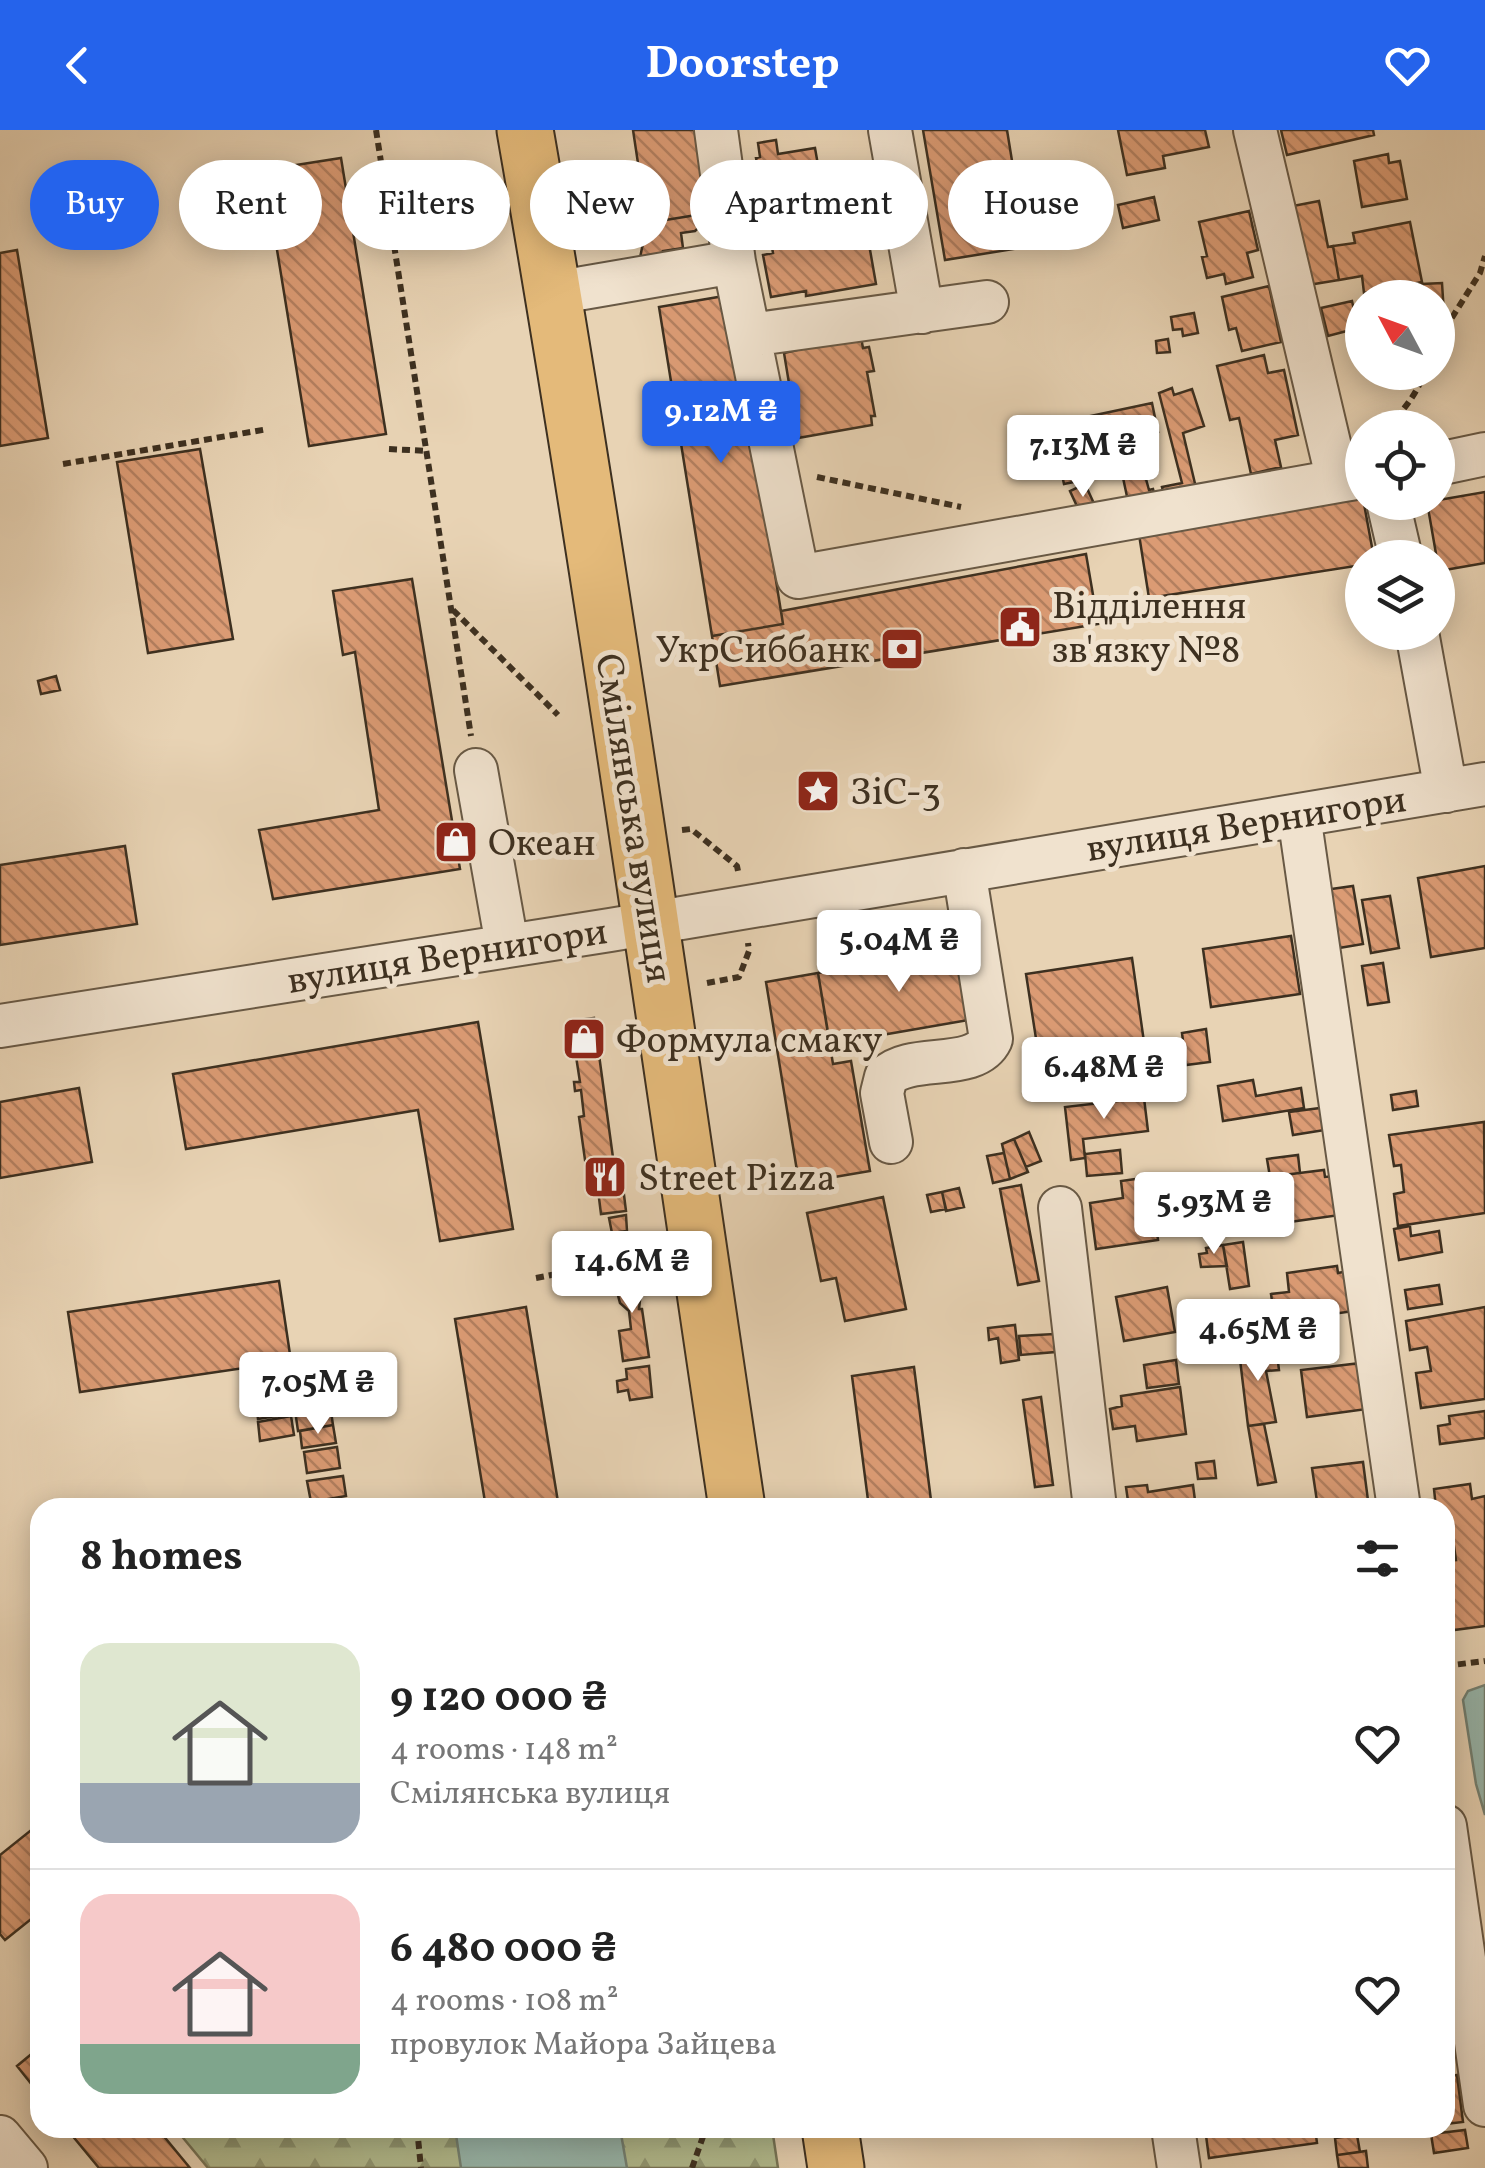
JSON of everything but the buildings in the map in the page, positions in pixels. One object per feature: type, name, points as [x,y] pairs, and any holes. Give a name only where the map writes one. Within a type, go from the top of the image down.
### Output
[{"type":"main road","name":"Смілянська вулиця","points":[[525,130],[651,921],[736,1498]]},
{"type":"main road","points":[[832,2138],[836,2168]]},
{"type":"street","points":[[716,130],[734,262],[798,577],[1345,480]]},
{"type":"street","points":[[890,130],[922,312]]},
{"type":"street","points":[[1255,130],[1345,461]]},
{"type":"street","points":[[554,293],[734,262]]},
{"type":"street","points":[[750,336],[987,302]]},
{"type":"street","points":[[1455,460],[1485,454]]},
{"type":"street","points":[[1423,650],[1466,787]]},
{"type":"street","points":[[476,770],[507,945]]},
{"type":"street","name":"вулиця Вернигори","points":[[0,1026],[1466,787]]},
{"type":"street","points":[[1299,815],[1398,1498]]},
{"type":"street","points":[[890,1142],[882,1084],[892,1070],[973,1055],[991,1039],[964,870]]},
{"type":"street","points":[[1060,1208],[1094,1498]]},
{"type":"street","points":[[1455,1883],[1479,2021],[1485,2105]]},
{"type":"street","points":[[0,2137],[26,2168]]},
{"type":"street","points":[[1174,2138],[1179,2168]]},
{"type":"path","points":[[376,130],[476,770]]},
{"type":"path","points":[[1455,315],[1483,274],[1485,256]]},
{"type":"path","points":[[63,464],[268,430]]},
{"type":"path","points":[[390,448],[427,451]]},
{"type":"path","points":[[776,468],[979,511]]},
{"type":"path","points":[[451,608],[558,716]]},
{"type":"path","points":[[691,829],[737,866],[738,872]]},
{"type":"path","points":[[707,984],[738,977],[750,951],[748,942]]},
{"type":"path","points":[[536,1278],[641,1258]]},
{"type":"path","points":[[1455,1665],[1485,1661]]},
{"type":"path","points":[[418,2138],[421,2168]]},
{"type":"path","points":[[692,2168],[702,2138]]},
{"type":"green space","points":[[183,2138],[774,2138],[778,2168],[208,2168]]},
{"type":"water","points":[[1485,1685],[1485,1815],[1476,1784],[1463,1700],[1468,1691]]},
{"type":"water","points":[[456,2138],[622,2138],[627,2168],[461,2168]]},
{"type":"place","name":"Відділення зв'язку №8","points":[[1020,627]]},
{"type":"place","name":"УкрСиббанк","points":[[902,649]]},
{"type":"place","name":"ЗіС-3","points":[[818,791]]},
{"type":"place","name":"Океан","points":[[456,842]]},
{"type":"place","name":"Формула смаку","points":[[584,1039]]},
{"type":"place","name":"Street Pizza","points":[[605,1177]]}]
